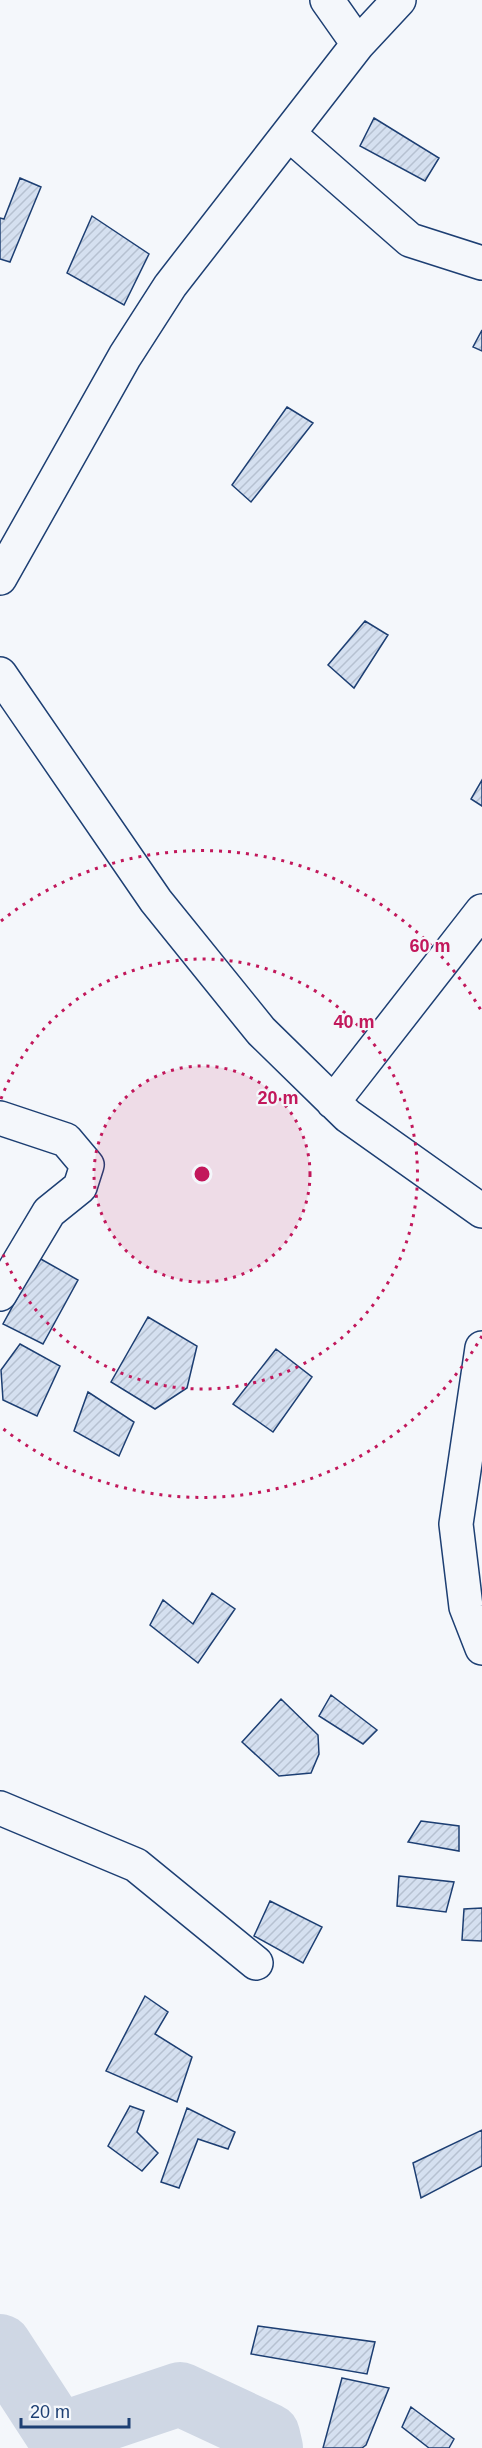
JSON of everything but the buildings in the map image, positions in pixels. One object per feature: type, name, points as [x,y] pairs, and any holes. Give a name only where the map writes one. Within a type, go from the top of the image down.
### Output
[{"type":"street","points":[[327,0],[358,44]]},
{"type":"street","points":[[0,578],[132,346],[171,286],[358,44],[399,0]]},
{"type":"street","points":[[290,134],[410,240],[482,263]]},
{"type":"street","points":[[0,674],[156,901],[261,1031],[348,1116],[480,1201]]},
{"type":"street","points":[[333,1102],[482,910]]},
{"type":"street","points":[[0,1118],[66,1140],[87,1165],[80,1187],[49,1212],[0,1294]]},
{"type":"street","points":[[482,1348],[456,1524],[466,1607],[482,1648]]},
{"type":"street","points":[[0,1808],[136,1865],[256,1963]]},
{"type":"waterway","points":[[0,2346],[58,2435],[180,2394],[268,2435],[271,2448]]}]
